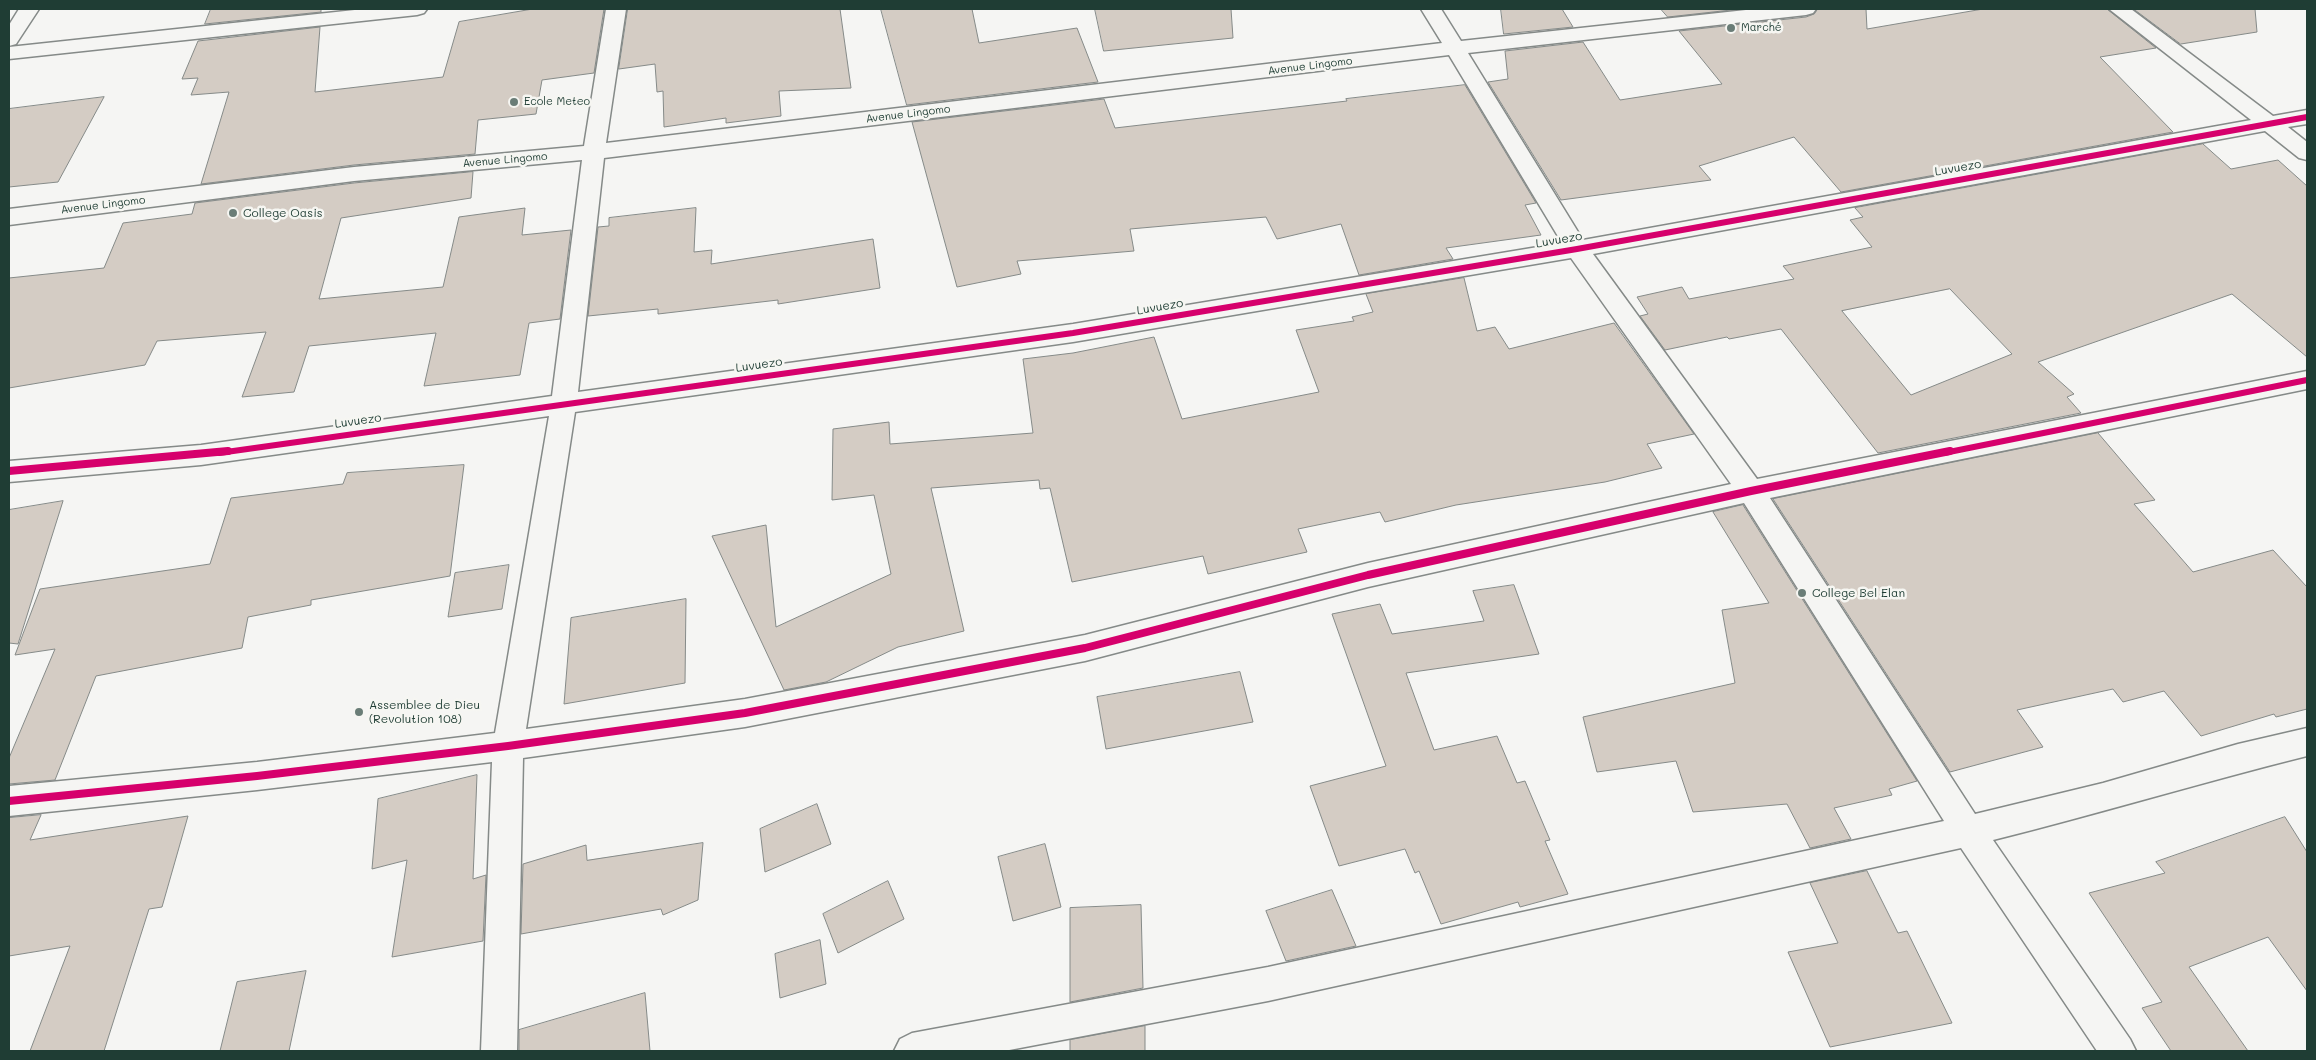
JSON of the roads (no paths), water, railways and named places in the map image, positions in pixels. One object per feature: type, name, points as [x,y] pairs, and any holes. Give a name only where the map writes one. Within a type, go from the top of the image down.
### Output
[{"type":"street","points":[[9,40],[29,9]]},
{"type":"street","points":[[9,54],[416,9]]},
{"type":"street","points":[[499,1051],[508,746],[564,403],[594,152],[616,9]]},
{"type":"street","points":[[1431,9],[1577,249],[1751,491],[1968,831],[2118,1051]]},
{"type":"street","name":"Avenue Lingomo","points":[[9,217],[345,175],[594,152],[1455,48],[1806,9]]},
{"type":"street","points":[[2119,9],[2307,153]]},
{"type":"street","name":"Luvuezo","points":[[9,471],[200,454],[1073,334],[1577,249],[2307,116]]},
{"type":"street","points":[[9,801],[247,777],[508,746],[745,713],[1085,648],[1368,575],[1751,491],[2307,380]]},
{"type":"street","points":[[912,1051],[1268,984],[1968,831],[2103,798],[2238,758],[2307,742]]},
{"type":"place","name":"Marché","points":[[1731,28]]},
{"type":"place","name":"Ecole Meteo","points":[[514,102]]},
{"type":"place","name":"College Oasis","points":[[233,213]]},
{"type":"place","name":"College Bel Elan","points":[[1802,593]]},
{"type":"place","name":"Assemblee de Dieu (Revolution 108)","points":[[359,712]]}]
